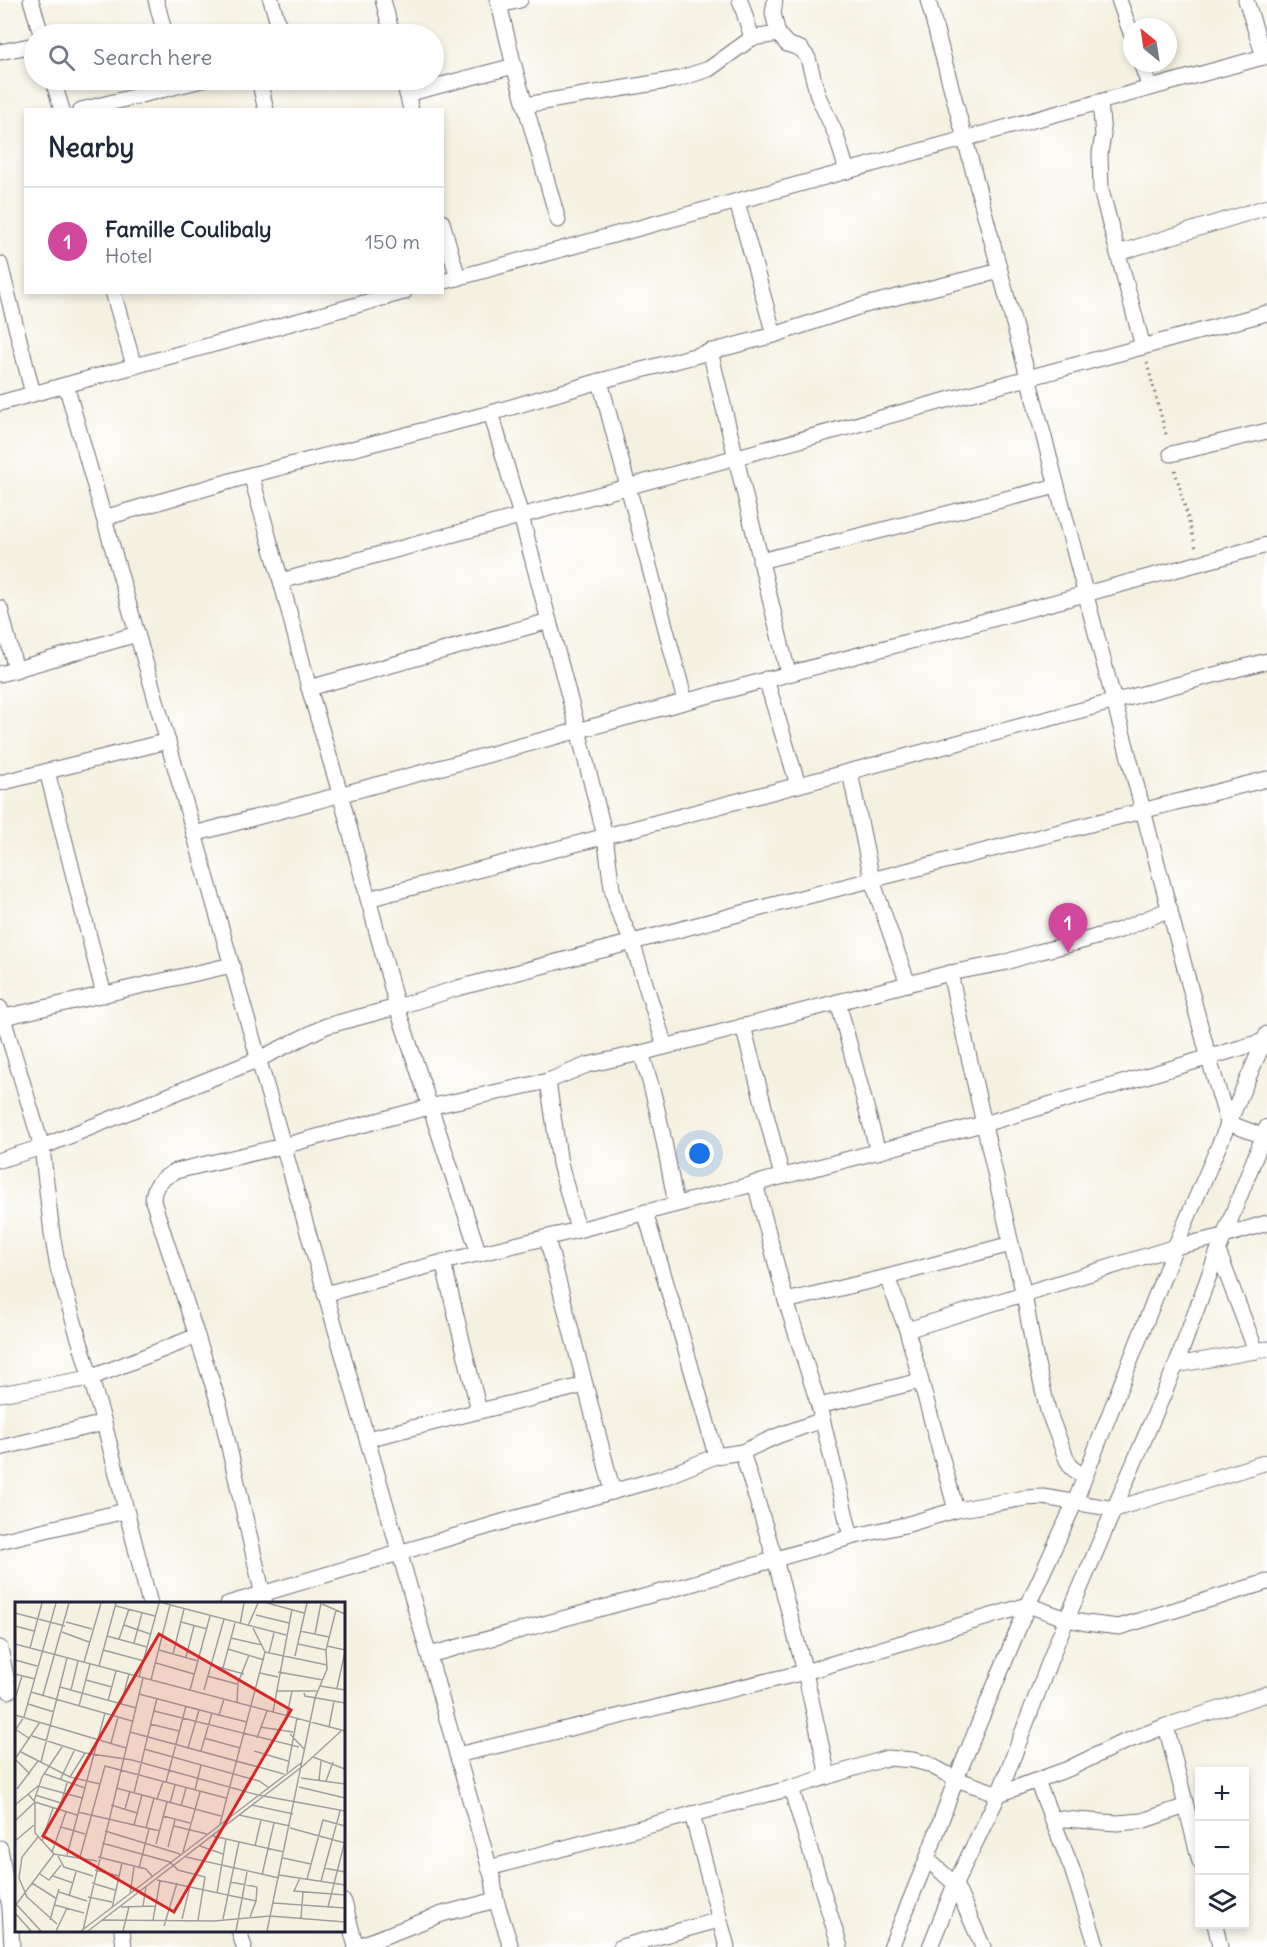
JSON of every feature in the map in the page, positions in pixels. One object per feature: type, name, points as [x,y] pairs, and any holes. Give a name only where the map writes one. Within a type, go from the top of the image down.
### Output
[{"type":"street","points":[[31,0],[38,24]]},
{"type":"street","points":[[156,0],[162,24]]},
{"type":"street","points":[[272,0],[278,24]]},
{"type":"street","points":[[383,0],[387,24]]},
{"type":"street","points":[[520,0],[499,3],[514,66],[558,220]]},
{"type":"street","points":[[740,0],[752,38]]},
{"type":"street","points":[[775,0],[773,13],[778,34],[787,44],[801,49],[808,58],[818,96],[836,135],[847,171]]},
{"type":"street","points":[[928,0],[1209,1059],[1228,1123]]},
{"type":"street","points":[[1119,0],[1126,18]]},
{"type":"street","points":[[444,282],[1266,57],[1246,0]]},
{"type":"street","points":[[525,105],[678,79],[719,64],[752,38],[778,34]]},
{"type":"street","points":[[0,52],[24,47]]},
{"type":"street","points":[[444,80],[514,66]]},
{"type":"street","points":[[1145,72],[1150,88]]},
{"type":"street","points":[[56,90],[61,108]]},
{"type":"street","points":[[88,108],[150,90]]},
{"type":"street","points":[[261,90],[266,108]]},
{"type":"street","points":[[407,90],[411,108]]},
{"type":"street","points":[[1100,102],[1103,135],[1100,153],[1101,190],[1143,347]]},
{"type":"street","points":[[737,201],[774,335]]},
{"type":"street","points":[[1118,254],[1267,207]]},
{"type":"street","points":[[444,229],[458,278]]},
{"type":"street","points":[[0,264],[33,394]]},
{"type":"street","points":[[104,518],[251,475],[491,413],[600,381],[774,335],[861,306],[1000,271]]},
{"type":"street","points":[[114,294],[134,366]]},
{"type":"street","points":[[0,403],[397,294]]},
{"type":"street","points":[[281,581],[1267,313]]},
{"type":"street","points":[[710,351],[734,458],[788,673]]},
{"type":"street","points":[[600,381],[685,701]]},
{"type":"street","points":[[66,385],[511,1947]]},
{"type":"street","points":[[491,413],[578,730],[605,836],[612,889],[618,911],[632,942],[665,1046]]},
{"type":"street","points":[[1171,454],[1267,431]]},
{"type":"street","points":[[251,475],[397,1007],[479,1254]]},
{"type":"street","points":[[760,561],[1057,486]]},
{"type":"street","points":[[194,834],[1267,545]]},
{"type":"street","points":[[0,608],[16,670]]},
{"type":"street","points":[[309,688],[549,621]]},
{"type":"street","points":[[0,674],[137,634]]},
{"type":"street","points":[[368,898],[1267,661]]},
{"type":"street","points":[[766,679],[798,785]]},
{"type":"street","points":[[0,783],[168,741]]},
{"type":"street","points":[[47,771],[104,995]]},
{"type":"street","points":[[850,772],[872,880],[908,984]]},
{"type":"street","points":[[0,1160],[42,1147],[259,1059],[326,1026],[632,942],[1267,779]]},
{"type":"street","points":[[264,1599],[219,1404],[153,1201],[153,1192],[161,1180],[176,1171],[283,1146],[429,1107],[548,1082],[587,1065],[950,973],[1003,963],[1109,934],[1170,909]]},
{"type":"street","points":[[149,1602],[104,1423],[58,1268],[42,1147],[1,1014],[104,995],[232,965]]},
{"type":"street","points":[[950,973],[1024,1294],[1034,1352],[1054,1427],[1067,1460],[1072,1468],[1084,1477]]},
{"type":"street","points":[[838,1002],[878,1152]]},
{"type":"street","points":[[742,1026],[782,1176]]},
{"type":"street","points":[[326,1294],[443,1262],[547,1238],[878,1152],[1209,1059],[1266,1039]]},
{"type":"street","points":[[891,1947],[927,1859],[956,1779],[1028,1605],[1075,1502],[1175,1247],[1266,1039]]},
{"type":"street","points":[[641,1053],[654,1091],[676,1204]]},
{"type":"street","points":[[548,1082],[560,1164],[578,1230]]},
{"type":"street","points":[[930,1947],[956,1884],[999,1794],[1067,1619],[1176,1365],[1265,1131],[1228,1123]]},
{"type":"street","points":[[755,1183],[786,1301],[821,1413],[851,1537]]},
{"type":"street","points":[[645,1212],[692,1367],[716,1456]]},
{"type":"street","points":[[907,1330],[1175,1247],[1267,1223]]},
{"type":"street","points":[[547,1238],[613,1492]]},
{"type":"street","points":[[786,1301],[1011,1244]]},
{"type":"street","points":[[1176,1365],[1262,1350],[1218,1251]]},
{"type":"street","points":[[443,1262],[479,1411]]},
{"type":"street","points":[[887,1277],[907,1330],[956,1510]]},
{"type":"street","points":[[0,1394],[90,1378],[196,1336]]},
{"type":"street","points":[[242,1602],[264,1599],[400,1553],[508,1520],[662,1478],[716,1456],[742,1452],[821,1413],[920,1381]]},
{"type":"street","points":[[367,1439],[585,1384]]},
{"type":"street","points":[[0,1448],[104,1423]]},
{"type":"street","points":[[742,1452],[775,1559],[805,1672],[828,1776]]},
{"type":"street","points":[[429,1655],[691,1584],[851,1537],[905,1525],[956,1510],[1043,1497],[1115,1509],[1267,1461]]},
{"type":"street","points":[[0,1541],[125,1511]]},
{"type":"street","points":[[457,1755],[805,1672],[1028,1605],[1067,1619],[1119,1627],[1267,1582]]},
{"type":"street","points":[[0,1648],[8,1691]]},
{"type":"street","points":[[489,1868],[791,1788],[887,1758],[928,1764],[956,1779],[999,1794],[1037,1781],[1166,1726],[1267,1694]]},
{"type":"street","points":[[1166,1726],[1195,1842]]},
{"type":"street","points":[[1037,1781],[1072,1869],[1097,1947]]},
{"type":"street","points":[[791,1788],[840,1947]]},
{"type":"street","points":[[1052,1818],[1117,1824],[1142,1821],[1186,1806]]},
{"type":"street","points":[[692,1814],[727,1947]]},
{"type":"street","points":[[0,1848],[10,1908],[12,1947]]},
{"type":"street","points":[[927,1859],[956,1884],[983,1947]]},
{"type":"street","points":[[345,1906],[356,1947],[442,1914],[496,1900]]},
{"type":"street","points":[[621,1947],[719,1920]]},
{"type":"street","points":[[1216,1929],[1220,1947]]},
{"type":"street","points":[[122,1932],[124,1947]]},
{"type":"street","points":[[240,1932],[244,1947]]},
{"type":"place","name":"Famille Coulibaly","points":[[1068,953]]}]
